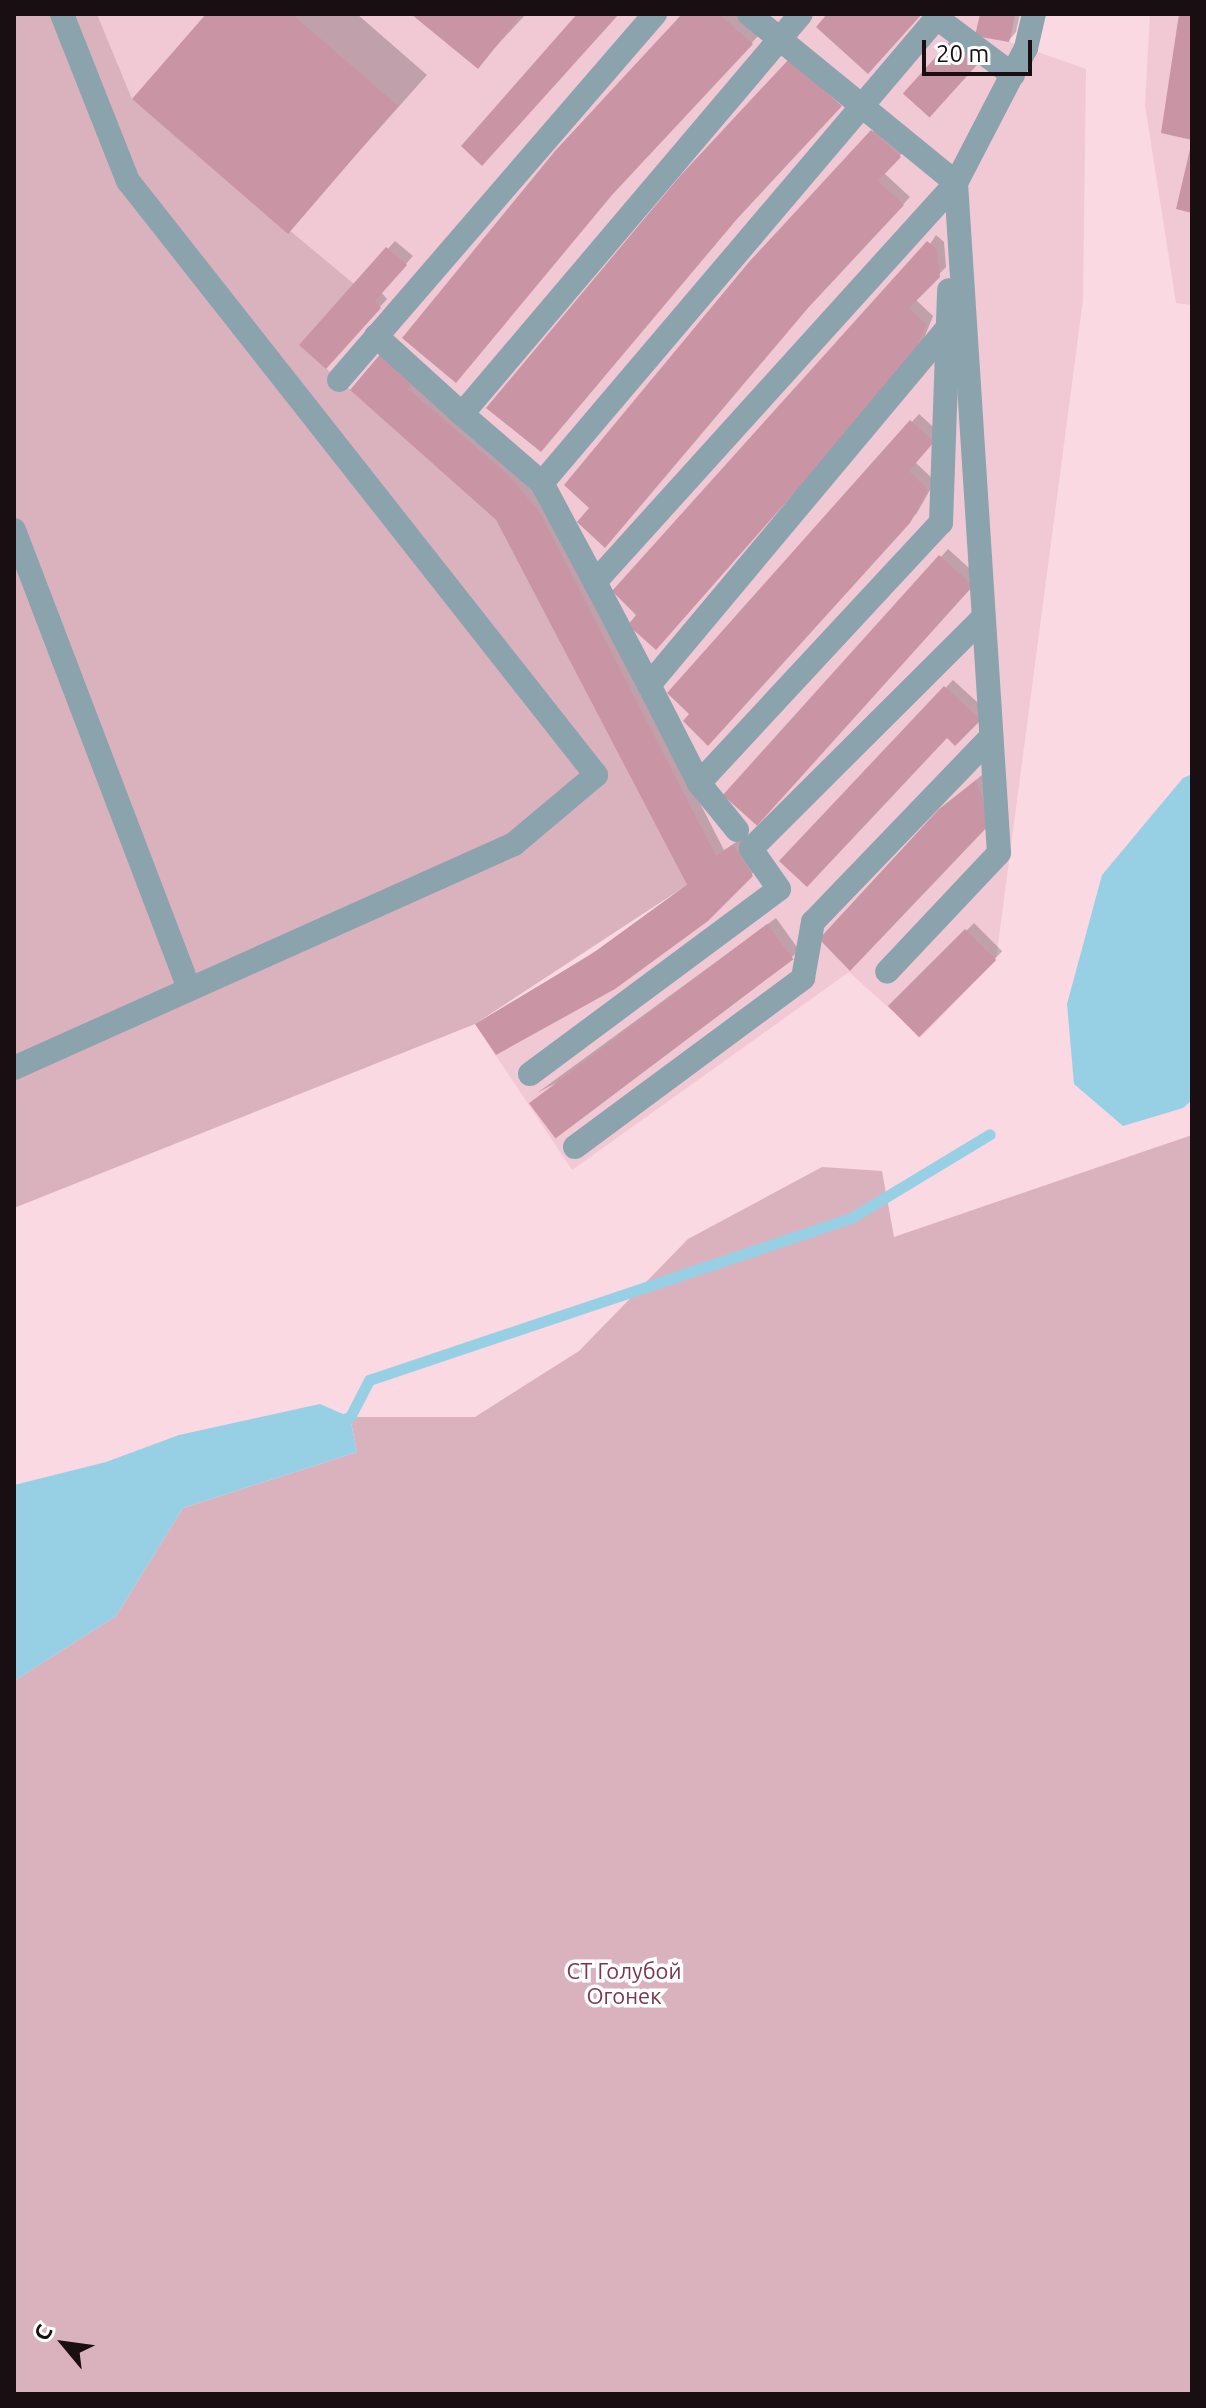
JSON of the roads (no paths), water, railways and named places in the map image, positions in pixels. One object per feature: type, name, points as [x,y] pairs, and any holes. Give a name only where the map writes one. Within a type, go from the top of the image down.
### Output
[{"type":"lane","points":[[14,1068],[514,844],[596,775],[128,181],[62,14]]},
{"type":"lane","points":[[339,380],[655,14]]},
{"type":"lane","points":[[749,14],[956,183],[999,853],[887,972]]},
{"type":"lane","points":[[462,414],[801,14]]},
{"type":"lane","points":[[595,582],[956,183],[1013,75],[1034,14]]},
{"type":"lane","points":[[542,483],[864,108],[938,16],[1013,75]]},
{"type":"lane","points":[[699,783],[941,523],[947,328],[956,183]]},
{"type":"lane","points":[[649,685],[947,328]]},
{"type":"lane","points":[[376,336],[542,483],[699,783],[737,830]]},
{"type":"lane","points":[[14,530],[189,989]]},
{"type":"lane","points":[[530,1074],[779,889],[751,849],[983,618]]},
{"type":"lane","points":[[575,1147],[803,978],[813,922],[991,737]]},
{"type":"water","points":[[1192,774],[1192,1100],[1183,1108],[1123,1126],[1074,1084],[1067,1004],[1102,875],[1183,778]]},
{"type":"water","points":[[320,1404],[350,1417],[357,1452],[183,1508],[116,1616],[14,1681],[14,1485],[106,1462],[179,1435]]},
{"type":"waterway","points":[[336,1422],[350,1417],[369,1380],[851,1218],[990,1134]]},
{"type":"park label","name":"СТ Голубой Огонек","points":[[624,1982]]}]
